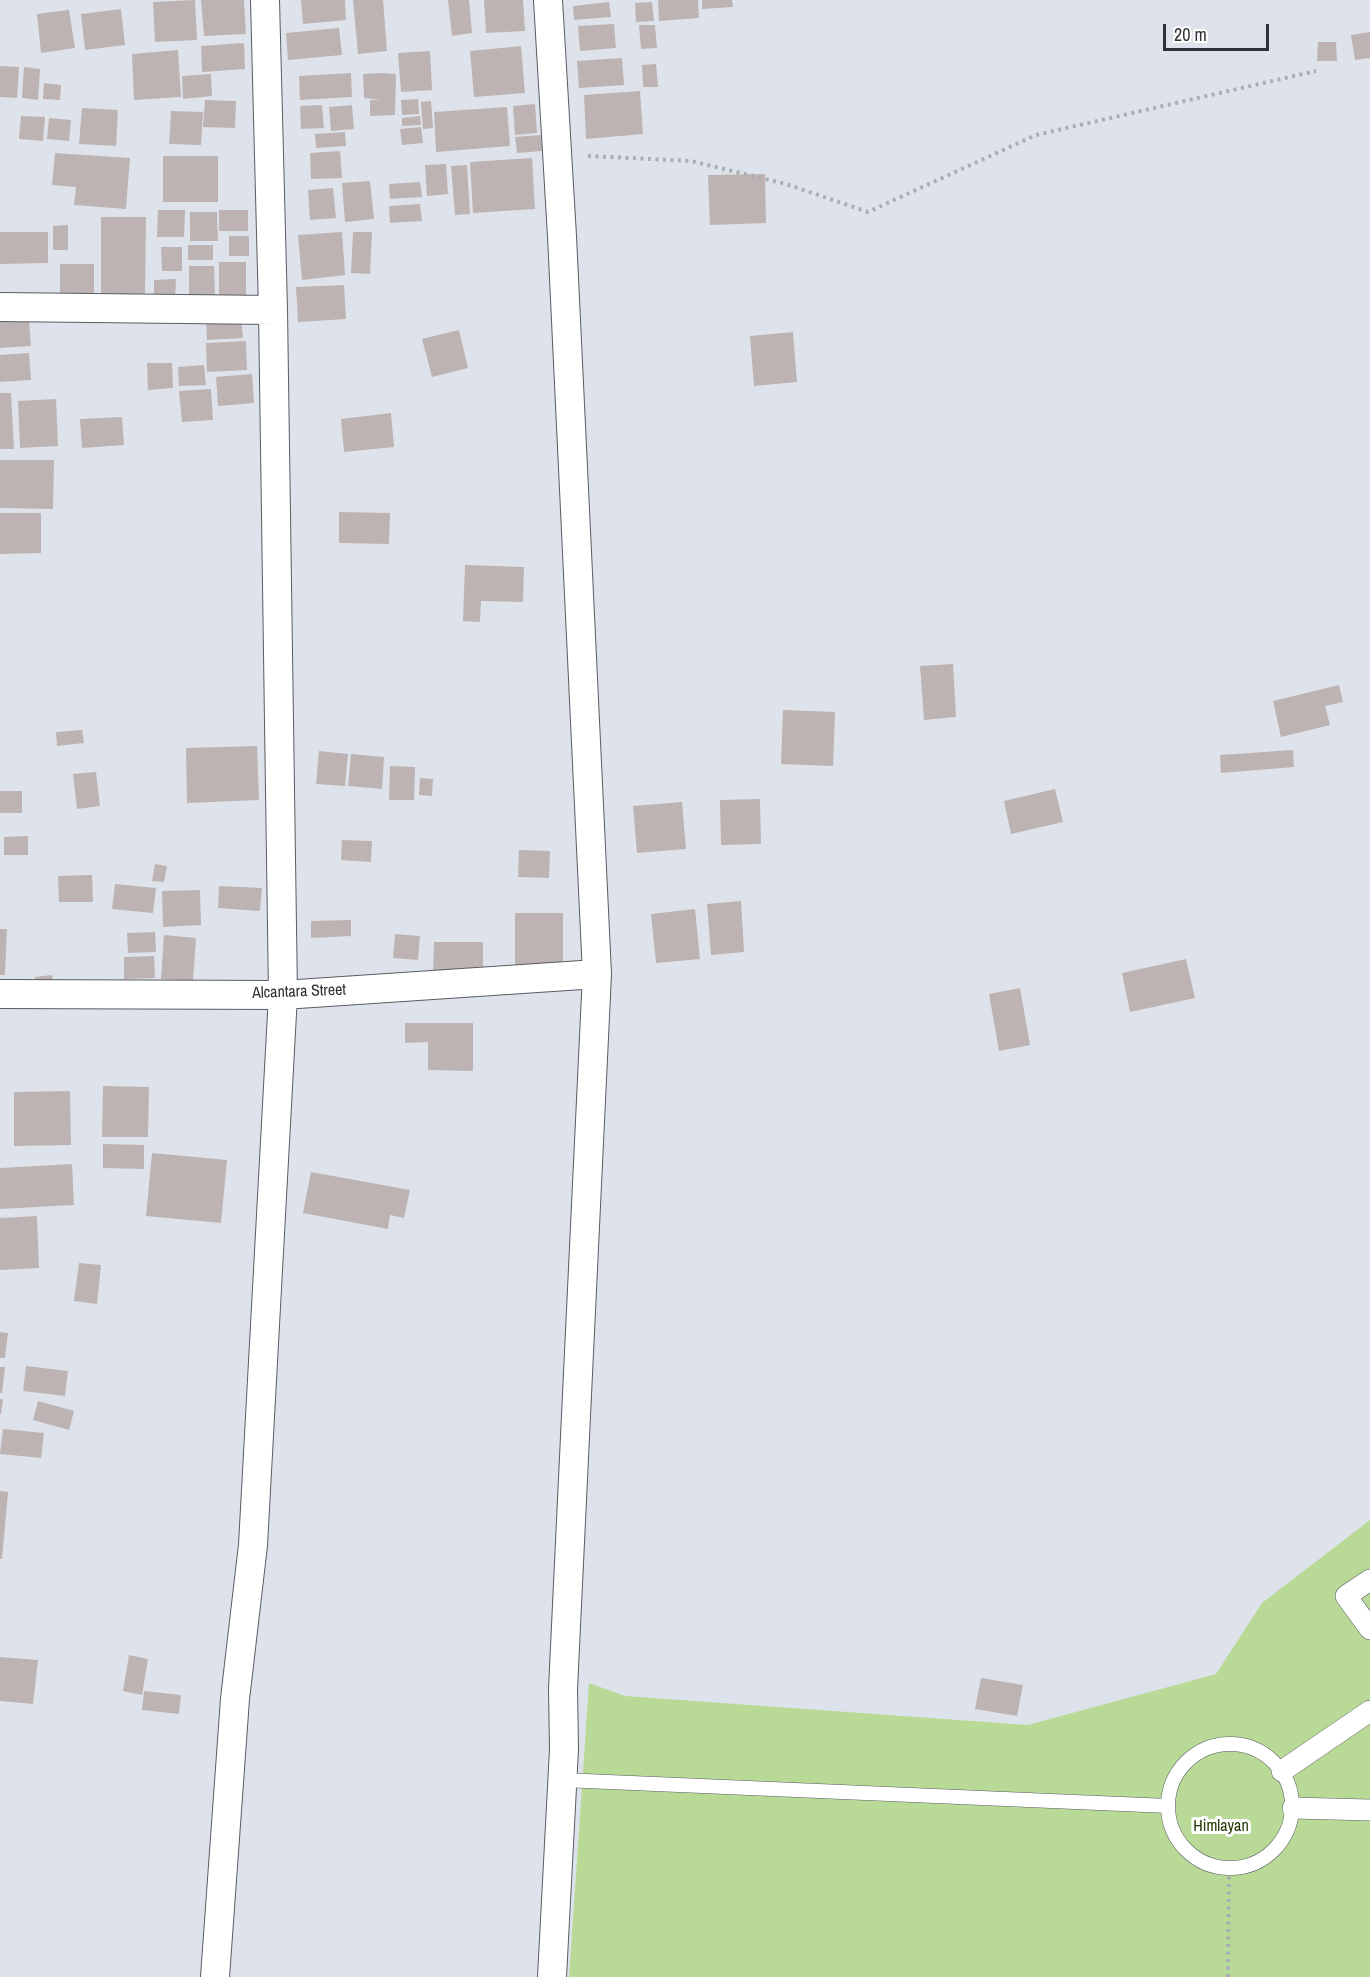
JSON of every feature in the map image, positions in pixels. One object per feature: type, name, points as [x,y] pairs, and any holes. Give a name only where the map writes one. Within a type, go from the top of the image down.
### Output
[{"type":"street","points":[[215,1977],[235,1699],[253,1545],[283,994],[273,310],[265,0]]},
{"type":"street","points":[[548,0],[597,974],[552,1977]]},
{"type":"street","points":[[0,307],[273,310]]},
{"type":"street","name":"Alcantara Street","points":[[0,994],[283,994],[597,974]]},
{"type":"street","points":[[1370,1580],[1346,1596],[1370,1629]]},
{"type":"street","points":[[1282,1771],[1370,1711]]},
{"type":"street","points":[[1293,1808],[1370,1810]]},
{"type":"lane","points":[[1232,1744],[1251,1748],[1269,1757],[1282,1771],[1290,1789],[1293,1808],[1288,1829],[1277,1847],[1260,1861],[1239,1868],[1218,1867],[1198,1859],[1182,1845],[1171,1827],[1168,1806],[1172,1786],[1181,1769],[1195,1755],[1213,1747],[1232,1744]]},
{"type":"lane","points":[[562,1780],[1168,1806]]},
{"type":"path","points":[[557,154],[691,161],[786,184],[868,212],[1036,135],[1316,71]]},
{"type":"path","points":[[1228,1977],[1229,1867]]},
{"type":"green space","name":"Himlayan","points":[[1370,1520],[1370,1977],[569,1977],[589,1683],[625,1696],[1028,1725],[1216,1674],[1262,1603]]},
{"type":"building","points":[[195,0],[197,40],[155,42],[153,2]]},
{"type":"building","points":[[201,0],[244,0],[246,34],[204,36]]},
{"type":"building","points":[[301,0],[345,0],[346,20],[303,24]]},
{"type":"building","points":[[353,0],[383,0],[387,51],[358,54]]},
{"type":"building","points":[[448,0],[469,0],[472,33],[452,36]]},
{"type":"building","points":[[484,0],[523,0],[525,31],[486,33]]},
{"type":"building","points":[[658,0],[698,0],[699,18],[659,21]]},
{"type":"building","points":[[702,0],[732,0],[733,7],[702,9]]},
{"type":"building","points":[[609,2],[611,17],[574,20],[573,6]]},
{"type":"building","points":[[652,2],[654,21],[636,22],[635,3]]},
{"type":"building","points":[[121,9],[125,45],[85,50],[81,14]]},
{"type":"building","points":[[69,10],[75,48],[41,53],[37,14]]},
{"type":"building","points":[[614,24],[616,48],[580,51],[578,26]]},
{"type":"building","points":[[639,25],[655,25],[657,48],[641,49]]},
{"type":"building","points":[[339,28],[342,55],[288,60],[286,33]]},
{"type":"building","points":[[1370,32],[1370,58],[1355,60],[1351,35]]},
{"type":"building","points":[[1318,42],[1336,42],[1337,61],[1317,61]]},
{"type":"building","points":[[244,43],[245,69],[202,72],[201,46]]},
{"type":"building","points":[[521,46],[525,93],[474,97],[470,51]]},
{"type":"building","points":[[178,50],[181,97],[134,100],[132,54]]},
{"type":"building","points":[[430,51],[432,90],[401,92],[398,53]]},
{"type":"building","points":[[622,58],[624,85],[579,88],[577,61]]},
{"type":"building","points":[[656,64],[658,87],[643,87],[642,65]]},
{"type":"building","points":[[0,66],[19,67],[17,98],[0,97]]},
{"type":"building","points":[[24,67],[40,69],[38,100],[22,98]]},
{"type":"building","points":[[351,73],[352,97],[300,100],[299,76]]},
{"type":"building","points":[[211,74],[212,96],[183,99],[182,76]]},
{"type":"building","points":[[363,74],[396,74],[395,115],[370,116],[370,100],[381,100],[364,98]]},
{"type":"building","points":[[44,83],[61,85],[60,100],[43,99]]},
{"type":"building","points":[[640,91],[643,134],[586,139],[584,95]]},
{"type":"building","points":[[418,99],[419,114],[402,115],[401,100]]},
{"type":"building","points":[[205,100],[236,101],[235,128],[203,127]]},
{"type":"building","points":[[431,101],[433,128],[423,129],[421,102]]},
{"type":"building","points":[[535,104],[537,133],[515,135],[513,106]]},
{"type":"building","points":[[322,105],[324,128],[301,129],[300,106]]},
{"type":"building","points":[[352,105],[354,129],[331,131],[329,107]]},
{"type":"building","points":[[507,107],[510,146],[436,152],[434,112]]},
{"type":"building","points":[[82,108],[118,110],[116,146],[79,144]]},
{"type":"building","points":[[171,111],[203,112],[201,145],[169,144]]},
{"type":"building","points":[[21,116],[45,117],[43,141],[19,139]]},
{"type":"building","points":[[420,116],[421,125],[402,126],[402,118]]},
{"type":"building","points":[[49,118],[71,120],[69,141],[47,139]]},
{"type":"building","points":[[421,127],[423,143],[402,145],[400,129]]},
{"type":"building","points":[[345,132],[346,146],[316,148],[315,134]]},
{"type":"building","points":[[541,135],[542,151],[517,153],[515,137]]},
{"type":"building","points":[[340,151],[342,178],[311,179],[310,153]]},
{"type":"building","points":[[55,153],[130,158],[126,209],[74,205],[76,187],[52,185]]},
{"type":"building","points":[[163,156],[218,156],[218,202],[163,202]]},
{"type":"building","points":[[532,158],[535,209],[473,213],[470,162]]},
{"type":"building","points":[[446,164],[448,194],[427,196],[425,165]]},
{"type":"building","points":[[467,165],[470,214],[455,215],[451,166]]},
{"type":"building","points":[[765,174],[766,223],[710,225],[708,175]]},
{"type":"building","points":[[370,181],[374,219],[345,222],[342,183]]},
{"type":"building","points":[[420,182],[422,197],[390,199],[389,184]]},
{"type":"building","points":[[333,188],[336,218],[310,220],[308,190]]},
{"type":"building","points":[[420,204],[422,221],[390,223],[389,206]]},
{"type":"building","points":[[158,210],[185,210],[184,237],[157,237]]},
{"type":"building","points":[[219,210],[248,210],[248,231],[219,231]]},
{"type":"building","points":[[190,212],[217,212],[218,241],[190,241]]},
{"type":"building","points":[[101,217],[146,217],[145,295],[101,296]]},
{"type":"building","points":[[68,225],[68,250],[53,250],[53,226]]},
{"type":"building","points":[[0,232],[48,232],[48,263],[0,264]]},
{"type":"building","points":[[342,232],[345,275],[302,280],[298,235]]},
{"type":"building","points":[[353,232],[372,232],[370,274],[351,273]]},
{"type":"building","points":[[229,236],[249,236],[249,256],[229,256]]},
{"type":"building","points":[[188,245],[213,245],[213,260],[188,260]]},
{"type":"building","points":[[161,247],[182,247],[182,271],[162,271]]},
{"type":"building","points":[[219,262],[246,262],[246,299],[219,299]]},
{"type":"building","points":[[60,264],[94,264],[94,303],[60,304]]},
{"type":"building","points":[[189,266],[214,266],[215,299],[189,299]]},
{"type":"building","points":[[176,279],[175,301],[154,301],[154,280]]},
{"type":"building","points":[[344,285],[346,319],[298,322],[296,287]]},
{"type":"building","points":[[241,317],[243,338],[207,340],[206,319]]},
{"type":"building","points":[[29,320],[31,346],[0,348],[0,322]]},
{"type":"building","points":[[459,330],[468,368],[432,377],[422,339]]},
{"type":"building","points":[[793,332],[797,382],[754,386],[750,336]]},
{"type":"building","points":[[246,341],[247,370],[207,372],[206,343]]},
{"type":"building","points":[[29,353],[31,380],[0,382],[0,355]]},
{"type":"building","points":[[147,363],[172,363],[173,388],[148,390]]},
{"type":"building","points":[[204,365],[206,385],[179,386],[178,367]]},
{"type":"building","points":[[252,374],[254,403],[218,406],[216,377]]},
{"type":"building","points":[[211,389],[213,420],[182,422],[179,391]]},
{"type":"building","points":[[0,393],[11,393],[14,449],[0,449]]},
{"type":"building","points":[[56,399],[58,446],[20,448],[18,401]]},
{"type":"building","points":[[391,413],[394,447],[344,452],[341,419]]},
{"type":"building","points":[[122,417],[124,445],[82,448],[80,419]]},
{"type":"building","points":[[0,460],[54,460],[53,509],[0,508]]},
{"type":"building","points":[[339,512],[390,513],[389,544],[339,543]]},
{"type":"building","points":[[0,513],[41,513],[41,553],[0,554]]},
{"type":"building","points":[[465,565],[524,567],[523,602],[481,601],[480,622],[463,621]]},
{"type":"building","points":[[953,664],[956,717],[924,720],[920,666]]},
{"type":"building","points":[[1339,685],[1343,702],[1325,706],[1330,725],[1281,737],[1273,701]]},
{"type":"building","points":[[783,710],[835,712],[833,766],[781,764]]},
{"type":"building","points":[[82,730],[84,743],[57,746],[56,732]]},
{"type":"building","points":[[257,746],[259,800],[187,803],[186,748]]},
{"type":"building","points":[[1293,750],[1294,767],[1221,773],[1220,755]]},
{"type":"building","points":[[319,751],[348,754],[345,786],[316,784]]},
{"type":"building","points":[[351,754],[384,757],[382,789],[348,786]]},
{"type":"building","points":[[390,766],[415,767],[414,800],[389,800]]},
{"type":"building","points":[[96,772],[100,806],[77,809],[73,774]]},
{"type":"building","points":[[420,778],[433,779],[432,796],[419,795]]},
{"type":"building","points":[[1055,789],[1063,822],[1011,834],[1004,801]]},
{"type":"building","points":[[0,791],[22,791],[22,813],[0,813]]},
{"type":"building","points":[[760,799],[761,844],[721,845],[720,800]]},
{"type":"building","points":[[682,802],[686,849],[637,853],[633,806]]},
{"type":"building","points":[[28,836],[28,855],[4,855],[4,837]]},
{"type":"building","points":[[342,840],[372,841],[371,862],[341,860]]},
{"type":"building","points":[[519,850],[550,851],[549,878],[518,877]]},
{"type":"building","points":[[155,864],[167,866],[164,882],[152,881]]},
{"type":"building","points":[[92,875],[93,902],[59,902],[58,876]]},
{"type":"building","points":[[115,884],[156,888],[153,913],[112,909]]},
{"type":"building","points":[[219,886],[262,888],[260,911],[218,908]]},
{"type":"building","points":[[200,890],[201,925],[163,927],[162,891]]},
{"type":"building","points":[[741,901],[744,952],[711,955],[707,904]]},
{"type":"building","points":[[695,909],[700,959],[656,963],[651,914]]},
{"type":"building","points":[[515,913],[563,913],[563,965],[515,965]]},
{"type":"building","points":[[351,920],[351,936],[311,938],[311,921]]},
{"type":"building","points":[[0,929],[7,929],[5,975],[0,975]]},
{"type":"building","points":[[155,932],[156,952],[128,953],[127,933]]},
{"type":"building","points":[[395,934],[420,936],[418,960],[393,958]]},
{"type":"building","points":[[164,935],[196,938],[193,981],[161,979]]},
{"type":"building","points":[[434,942],[483,942],[483,975],[433,975]]},
{"type":"building","points":[[154,956],[155,978],[124,979],[124,957]]},
{"type":"building","points":[[1186,959],[1195,998],[1130,1012],[1122,973]]},
{"type":"building","points":[[52,975],[54,988],[37,991],[35,977]]},
{"type":"building","points":[[1020,988],[1030,1045],[999,1051],[989,994]]},
{"type":"building","points":[[405,1023],[473,1023],[473,1071],[428,1070],[428,1042],[405,1043]]},
{"type":"building","points":[[103,1086],[149,1087],[148,1137],[102,1137]]},
{"type":"building","points":[[70,1091],[71,1145],[14,1146],[14,1092]]},
{"type":"building","points":[[103,1144],[144,1145],[144,1169],[103,1168]]},
{"type":"building","points":[[152,1153],[227,1160],[221,1223],[146,1216]]},
{"type":"building","points":[[72,1164],[74,1205],[0,1209],[0,1168]]},
{"type":"building","points":[[311,1172],[410,1190],[404,1218],[390,1215],[388,1229],[303,1213]]},
{"type":"building","points":[[37,1216],[39,1268],[0,1270],[0,1218]]},
{"type":"building","points":[[79,1263],[101,1265],[97,1304],[74,1301]]},
{"type":"building","points":[[0,1332],[8,1333],[5,1358],[0,1358]]},
{"type":"building","points":[[26,1366],[68,1371],[65,1396],[23,1391]]},
{"type":"building","points":[[0,1367],[5,1367],[2,1393],[0,1393]]},
{"type":"building","points":[[0,1399],[3,1399],[1,1414],[0,1414]]},
{"type":"building","points":[[38,1401],[74,1411],[69,1430],[33,1420]]},
{"type":"building","points":[[3,1429],[44,1433],[41,1458],[0,1454]]},
{"type":"building","points":[[0,1491],[8,1492],[2,1559],[0,1559]]},
{"type":"building","points":[[129,1655],[148,1659],[142,1695],[123,1691]]},
{"type":"building","points":[[0,1657],[38,1660],[33,1704],[0,1701]]},
{"type":"building","points":[[981,1678],[1023,1685],[1017,1716],[975,1709]]},
{"type":"building","points":[[144,1691],[181,1695],[179,1714],[142,1710]]}]
